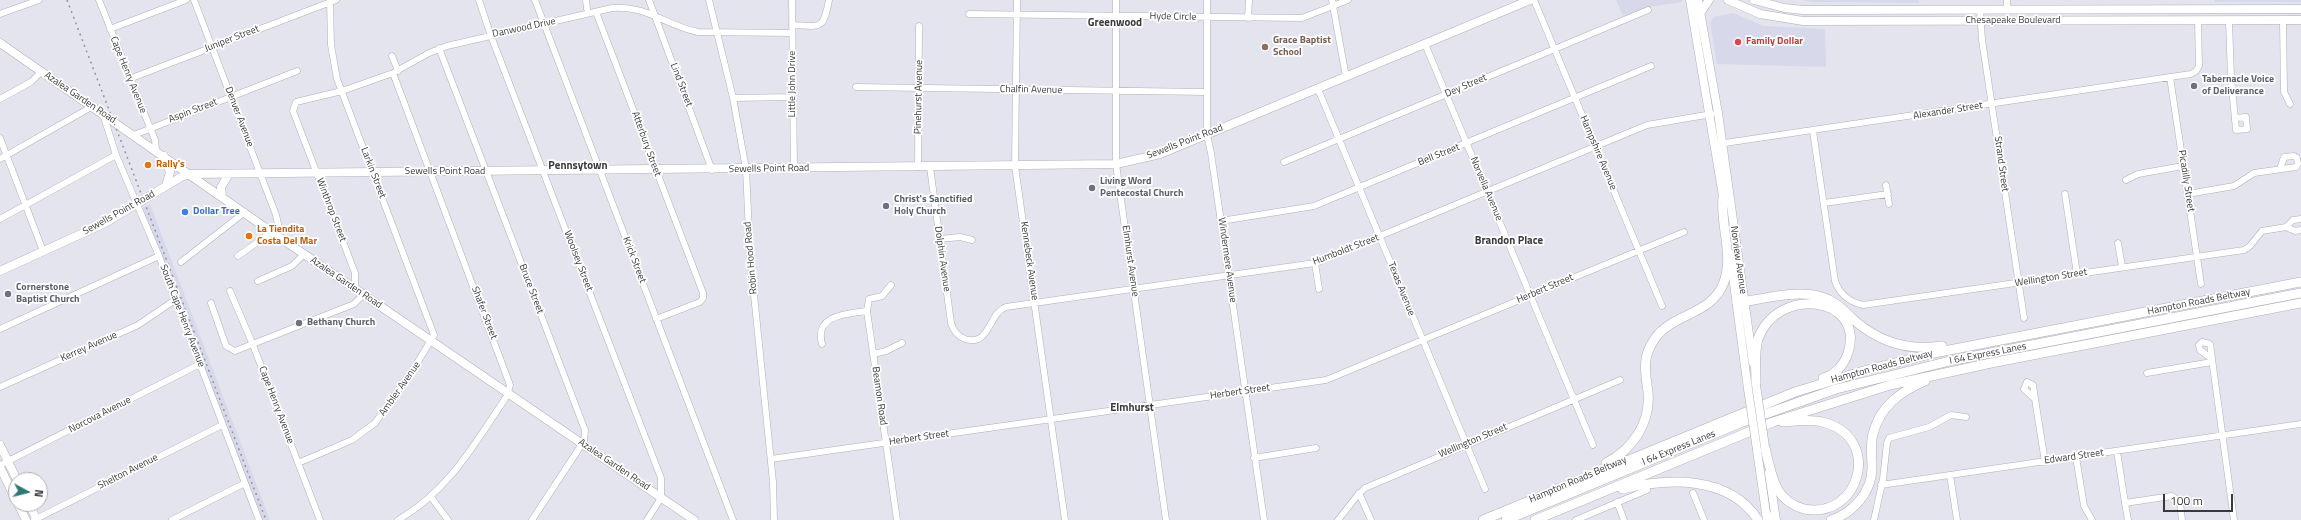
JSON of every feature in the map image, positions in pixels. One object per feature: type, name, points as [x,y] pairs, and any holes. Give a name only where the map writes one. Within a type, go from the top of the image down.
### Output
[{"type":"highway","points":[[1591,474],[1621,454],[1639,434],[1646,416],[1648,399],[1645,374],[1646,359],[1654,338],[1667,325],[1704,308],[1718,294],[1724,284],[1728,258],[1721,212],[1723,197]]},
{"type":"highway","name":"Hampton Roads Beltway","points":[[1483,520],[1591,474],[1797,391],[1903,360],[2301,282]]},
{"type":"highway","name":"I 64 Express Lanes","points":[[1506,520],[1747,420],[1857,383],[1954,360],[2301,293]]},
{"type":"highway","points":[[1741,303],[1797,294],[1823,297],[1838,305],[1871,333],[1892,342],[1912,347],[1931,348],[1975,340],[2025,336]]},
{"type":"highway","points":[[1752,387],[1759,337],[1768,322],[1777,314],[1791,306],[1807,303],[1821,304],[1834,310],[1845,322],[1850,337],[1849,352],[1842,366],[1832,374],[1797,391]]},
{"type":"highway","name":"Hampton Roads Beltway","points":[[1535,520],[1773,422],[1845,398],[1946,372],[2301,303]]},
{"type":"highway","points":[[1831,520],[1850,510],[1866,490],[1871,476],[1872,435],[1884,409],[1900,394],[1946,372]]},
{"type":"highway","points":[[1761,448],[1778,491],[1786,500],[1800,508],[1821,510],[1834,506],[1847,497],[1857,480],[1860,466],[1858,452],[1851,439],[1840,430],[1828,424],[1814,421],[1773,422]]},
{"type":"highway","points":[[1597,494],[1652,482],[1692,483],[1718,488],[1736,497],[1748,507],[1758,520]]},
{"type":"main road","name":"Sewells Point Road","points":[[0,271],[104,223],[166,186],[190,174],[712,170],[1116,164],[1160,154],[1530,0]]},
{"type":"main road","name":"Norview Avenue","points":[[1690,0],[1714,113]]},
{"type":"main road","name":"Norview Avenue","points":[[1698,0],[1761,448],[1768,518]]},
{"type":"main road","points":[[1700,13],[1704,5],[1709,0]]},
{"type":"main road","name":"Chesapeake Boulevard","points":[[1728,0],[1760,14],[1803,21],[2301,20]]},
{"type":"main road","name":"Chesapeake Boulevard","points":[[1757,0],[1784,8],[1803,10],[2301,9]]},
{"type":"main road","points":[[1803,10],[1803,21]]},
{"type":"main road","name":"Azalea Garden Road","points":[[0,43],[102,112],[274,234],[694,520]]},
{"type":"main road","name":"Norview Avenue","points":[[1719,144],[1723,197],[1741,303]]},
{"type":"main road","points":[[164,156],[170,172],[166,186]]},
{"type":"main road","points":[[222,196],[222,183],[229,174]]},
{"type":"main road","points":[[0,445],[3,465],[8,478]]},
{"type":"main road","name":"Norview Avenue","points":[[1761,448],[1776,520]]},
{"type":"street","points":[[0,14],[39,0]]},
{"type":"street","name":"Cape Henry Avenue","points":[[99,0],[129,79],[155,140],[156,150]]},
{"type":"street","points":[[110,29],[186,0]]},
{"type":"street","name":"Denver Avenue","points":[[194,0],[277,219],[274,234]]},
{"type":"street","name":"Woolsey Street","points":[[479,0],[542,171],[661,478],[661,498]]},
{"type":"street","name":"Krick Street","points":[[535,0],[733,520]]},
{"type":"street","points":[[586,0],[587,8]]},
{"type":"street","name":"Lind Street","points":[[649,0],[712,170]]},
{"type":"street","name":"Robin Hood Road","points":[[709,0],[733,98],[746,169],[750,255],[771,459],[774,520]]},
{"type":"street","name":"Little John Drive","points":[[792,0],[794,168]]},
{"type":"street","points":[[792,25],[816,26],[822,24],[825,19],[829,0]]},
{"type":"street","name":"Kennebeck Avenue","points":[[1017,0],[1015,166],[1066,520]]},
{"type":"street","name":"Elmhurst Avenue","points":[[1116,0],[1116,164],[1166,520]]},
{"type":"street","name":"Windermere Avenue","points":[[1207,0],[1207,135],[1221,221],[1264,520]]},
{"type":"street","points":[[1248,18],[1249,0]]},
{"type":"street","name":"Hyde Circle","points":[[969,14],[1016,16],[1302,18],[1332,3],[1348,0]]},
{"type":"street","name":"Hampshire Avenue","points":[[1534,0],[1662,306]]},
{"type":"street","points":[[2006,0],[2007,10]]},
{"type":"street","name":"Juniper Street","points":[[129,79],[332,1]]},
{"type":"street","name":"Larkin Street","points":[[332,1],[332,58],[342,91],[434,330],[432,341]]},
{"type":"street","points":[[1332,3],[1346,77]]},
{"type":"street","name":"Danwood Drive","points":[[301,132],[292,109],[296,102],[342,91],[396,72],[439,48],[596,12],[622,7],[637,8],[691,31],[717,33],[792,33]]},
{"type":"street","name":"Dey Street","points":[[1284,162],[1648,10]]},
{"type":"street","name":"Strand Street","points":[[1980,10],[1992,104],[2024,318]]},
{"type":"street","name":"Atterbury Street","points":[[596,12],[655,170],[703,292],[702,301],[656,319]]},
{"type":"street","points":[[2284,20],[2284,92],[2290,104]]},
{"type":"street","name":"Alexander Street","points":[[1719,144],[2193,74],[2199,66],[2198,21]]},
{"type":"street","points":[[2229,21],[2231,77],[2235,118]]},
{"type":"street","name":"Pinehurst Avenue","points":[[918,167],[919,26]]},
{"type":"street","name":"Norvella Avenue","points":[[1425,44],[1593,445]]},
{"type":"street","name":"Bruce Street","points":[[439,48],[585,430],[585,438],[582,444]]},
{"type":"street","name":"Shafer Street","points":[[392,56],[430,172],[510,381],[508,394]]},
{"type":"street","name":"Bell Street","points":[[1221,221],[1302,210],[1467,144],[1651,66]]},
{"type":"street","name":"Aspin Street","points":[[134,135],[297,71]]},
{"type":"street","points":[[0,99],[32,82],[42,72]]},
{"type":"street","name":"Picadilly Street","points":[[2170,77],[2201,284]]},
{"type":"street","name":"Chalfin Avenue","points":[[856,87],[1206,92]]},
{"type":"street","name":"Texas Avenue","points":[[1318,89],[1484,489]]},
{"type":"street","points":[[733,98],[793,97]]},
{"type":"street","points":[[0,159],[93,106]]},
{"type":"street","name":"South Cape Henry Avenue","points":[[102,112],[116,155],[159,256],[259,520]]},
{"type":"street","name":"Humboldt Street","points":[[971,340],[984,336],[989,329],[994,315],[1001,309],[1315,263],[1656,122],[1714,113]]},
{"type":"street","name":"Wellington Street","points":[[1813,131],[1835,281],[1843,295],[1852,302],[1863,305],[2244,250],[2250,246],[2262,231],[2286,227],[2295,231],[2301,230]]},
{"type":"street","name":"Winthrop Street","points":[[301,132],[355,273],[355,289]]},
{"type":"street","points":[[0,138],[43,251]]},
{"type":"street","points":[[0,219],[116,155]]},
{"type":"street","points":[[2126,180],[2138,174],[2183,166]]},
{"type":"street","name":"Dolphin Avenue","points":[[930,167],[952,327],[958,335],[971,340]]},
{"type":"street","points":[[2188,194],[2234,186],[2254,173],[2280,169]]},
{"type":"street","points":[[1886,185],[1889,204]]},
{"type":"street","points":[[1824,203],[1888,194]]},
{"type":"street","points":[[2065,194],[2077,274]]},
{"type":"street","points":[[181,262],[245,212]]},
{"type":"street","name":"Wellington Street","points":[[2286,227],[2292,220],[2301,219]]},
{"type":"street","name":"Herbert Street","points":[[771,459],[1330,379],[1684,232]]},
{"type":"street","points":[[238,256],[274,234]]},
{"type":"street","points":[[940,239],[960,237],[972,240]]},
{"type":"street","points":[[2118,243],[2122,267]]},
{"type":"street","points":[[258,281],[292,266],[304,254]]},
{"type":"street","points":[[0,329],[159,256]]},
{"type":"street","points":[[1315,263],[1319,289]]},
{"type":"street","points":[[822,344],[821,328],[826,321],[843,314],[867,311],[869,299],[882,296],[891,285]]},
{"type":"street","name":"Cape Henry Avenue","points":[[230,292],[253,345],[320,520]]},
{"type":"street","points":[[211,303],[229,349],[235,351],[354,304],[363,294]]},
{"type":"street","name":"Kerrey Avenue","points":[[0,387],[138,325],[175,300]]},
{"type":"street","name":"Beamon Road","points":[[867,311],[897,520]]},
{"type":"street","name":"Ambler Avenue","points":[[298,463],[352,440],[372,426],[382,416],[432,341]]},
{"type":"street","points":[[873,354],[886,351],[902,343]]},
{"type":"street","points":[[2147,373],[2212,360],[2234,520]]},
{"type":"street","name":"Norcova Avenue","points":[[3,465],[200,364]]},
{"type":"street","name":"Wellington Street","points":[[1338,520],[1359,493],[1389,477],[1620,380]]},
{"type":"street","points":[[398,520],[431,497],[454,473],[508,394]]},
{"type":"street","points":[[2034,399],[2045,462]]},
{"type":"street","points":[[1874,520],[1889,438],[1929,427],[1951,415],[1966,417]]},
{"type":"street","name":"Edward Street","points":[[1881,485],[2301,424]]},
{"type":"street","name":"Shelton Avenue","points":[[36,520],[222,425]]},
{"type":"street","points":[[532,520],[582,444]]},
{"type":"street","points":[[1254,458],[1316,448]]},
{"type":"street","points":[[2118,451],[2128,520]]},
{"type":"street","points":[[2076,457],[2084,506],[2092,520]]},
{"type":"street","points":[[1950,475],[1957,520]]},
{"type":"street","points":[[172,520],[245,483]]},
{"type":"street","points":[[1576,520],[1647,490]]},
{"type":"street","points":[[1359,493],[1371,520]]},
{"type":"street","points":[[1693,493],[1704,520]]},
{"type":"street","points":[[2125,503],[2168,496],[2176,497],[2180,502],[2182,520]]},
{"type":"street","points":[[431,497],[448,520]]},
{"type":"street","points":[[647,520],[661,498]]},
{"type":"street","points":[[1617,502],[1624,520]]},
{"type":"shaded area","points":[[1616,0],[1682,0],[1682,2],[1649,7],[1623,16]]},
{"type":"shaded area","points":[[1803,0],[1919,0],[1919,3],[1812,2]]},
{"type":"shaded area","points":[[2215,0],[2301,0],[2301,2],[2215,2]]},
{"type":"shaded area","points":[[1733,13],[1764,26],[1825,29],[1826,67],[1717,64],[1710,22],[1714,17]]},
{"type":"shaded area","points":[[150,204],[270,520],[261,520],[142,208]]},
{"type":"railway","points":[[67,0],[266,520]]},
{"type":"place","name":"Family Dollar","points":[[1738,42]]},
{"type":"place","name":"Grace Baptist School","points":[[1265,47]]},
{"type":"place","name":"Tabernacle Voice of Deliverance","points":[[2194,86]]},
{"type":"place","name":"Rally's","points":[[148,165]]},
{"type":"place","name":"Living Word Pentecostal Church","points":[[1092,188]]},
{"type":"place","name":"Christ's Sanctified Holy Church","points":[[886,206]]},
{"type":"place","name":"Dollar Tree","points":[[185,212]]},
{"type":"place","name":"La Tiendita Costa Del Mar","points":[[249,236]]},
{"type":"place","name":"Cornerstone Baptist Church","points":[[8,294]]},
{"type":"place","name":"Bethany Church","points":[[299,323]]},
{"type":"district","name":"Greenwood","points":[[1115,23]]},
{"type":"district","name":"Pennsytown","points":[[578,166]]},
{"type":"district","name":"Brandon Place","points":[[1509,241]]},
{"type":"district","name":"Elmhurst","points":[[1132,408]]}]
